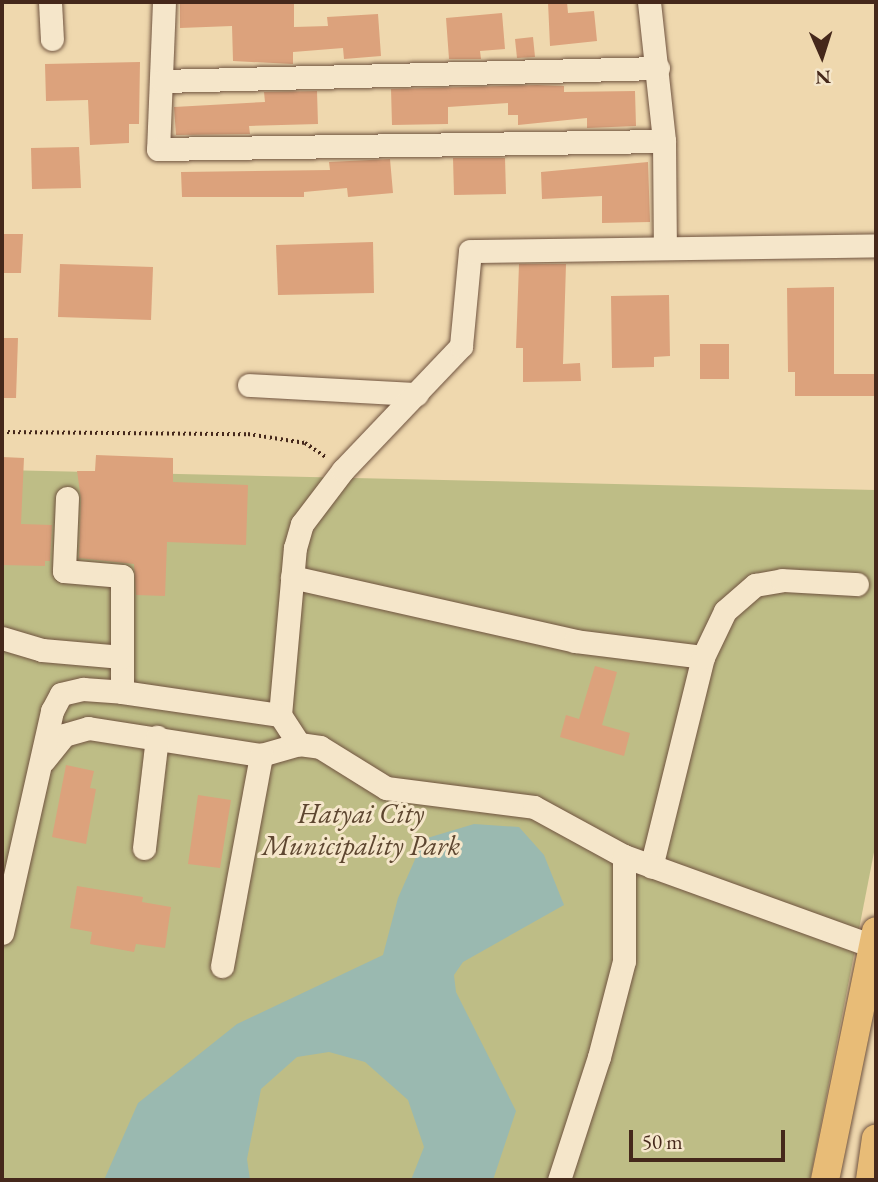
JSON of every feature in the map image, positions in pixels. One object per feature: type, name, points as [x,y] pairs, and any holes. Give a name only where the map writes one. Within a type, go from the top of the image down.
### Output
[{"type":"main road","points":[[825,1180],[874,938]]},
{"type":"main road","points":[[870,1180],[876,1138]]},
{"type":"street","points":[[50,2],[52,39]]},
{"type":"street","points":[[164,2],[158,149],[664,141]]},
{"type":"street","points":[[649,2],[664,141],[665,246]]},
{"type":"street","points":[[162,81],[657,68]]},
{"type":"street","points":[[299,744],[280,715],[292,577],[302,524],[343,470],[461,346],[470,251],[665,246],[876,245]]},
{"type":"street","points":[[249,385],[416,394]]},
{"type":"street","points":[[67,498],[64,571],[122,576],[122,692]]},
{"type":"street","points":[[292,577],[575,641],[703,657]]},
{"type":"street","points":[[651,867],[703,657],[725,611],[755,586],[782,580],[857,584]]},
{"type":"street","points":[[2,638],[42,650],[121,657]]},
{"type":"street","points":[[2,933],[44,760],[53,706],[61,694],[83,689],[122,692],[280,715]]},
{"type":"street","points":[[44,760],[64,735],[76,729],[158,737],[261,754],[299,744],[320,747],[386,788],[534,807],[624,856],[651,867],[874,938]]},
{"type":"street","points":[[144,848],[158,737]]},
{"type":"street","points":[[222,966],[261,754]]},
{"type":"street","points":[[559,1180],[600,1057],[624,961],[624,856]]},
{"type":"path","points":[[2,432],[271,436],[305,443],[343,470]]},
{"type":"green space","name":"Hatyai City Municipality Park","points":[[2,470],[876,490],[876,842],[810,1180],[2,1180]]},
{"type":"water","points":[[474,824],[519,827],[544,855],[564,905],[463,962],[454,975],[456,992],[516,1111],[493,1180],[411,1180],[424,1147],[408,1100],[365,1062],[329,1052],[297,1057],[261,1089],[247,1159],[250,1180],[104,1180],[138,1103],[237,1024],[383,955],[398,898],[424,839]]},
{"type":"building","points":[[180,2],[294,2],[294,27],[328,26],[327,17],[378,14],[381,56],[344,59],[343,48],[293,52],[293,64],[233,61],[232,26],[180,28]]},
{"type":"building","points":[[548,2],[567,2],[568,13],[594,11],[597,41],[550,46]]},
{"type":"building","points":[[502,13],[505,49],[480,51],[481,59],[449,59],[446,18]]},
{"type":"building","points":[[533,37],[535,57],[517,58],[515,39]]},
{"type":"building","points":[[140,62],[139,124],[129,124],[129,143],[90,145],[88,100],[46,101],[45,64]]},
{"type":"building","points":[[564,86],[564,92],[635,91],[636,126],[587,128],[587,118],[518,125],[518,115],[508,115],[508,103],[448,107],[448,124],[392,125],[391,89]]},
{"type":"building","points":[[317,91],[318,124],[249,126],[250,134],[176,135],[174,107],[265,102],[264,92]]},
{"type":"building","points":[[79,147],[81,188],[32,189],[31,148]]},
{"type":"building","points":[[453,158],[505,158],[506,194],[454,195]]},
{"type":"building","points":[[390,159],[393,193],[348,197],[347,188],[304,192],[304,197],[182,197],[181,172],[330,170],[329,162]]},
{"type":"building","points":[[648,162],[650,222],[602,223],[602,196],[542,199],[541,172]]},
{"type":"building","points":[[2,234],[23,234],[21,273],[2,273]]},
{"type":"building","points":[[373,242],[374,293],[278,295],[276,245]]},
{"type":"building","points":[[60,264],[153,267],[151,320],[58,317]]},
{"type":"building","points":[[519,264],[566,264],[563,364],[580,363],[581,381],[523,382],[523,348],[516,348]]},
{"type":"building","points":[[834,287],[834,374],[876,374],[876,396],[795,396],[795,372],[788,372],[787,288]]},
{"type":"building","points":[[669,295],[670,356],[654,357],[654,367],[612,368],[611,296]]},
{"type":"building","points":[[2,338],[18,338],[16,398],[2,398]]},
{"type":"building","points":[[700,344],[729,344],[729,379],[700,379]]},
{"type":"building","points":[[96,455],[173,458],[173,482],[248,485],[246,545],[167,542],[165,596],[136,595],[134,564],[79,558],[81,499],[77,471],[95,471]]},
{"type":"building","points":[[2,457],[24,458],[21,524],[52,525],[50,561],[45,561],[45,566],[2,565]]},
{"type":"building","points":[[595,666],[617,672],[602,725],[630,733],[624,756],[560,737],[566,715],[579,719]]},
{"type":"building","points":[[66,765],[94,771],[90,788],[96,789],[86,844],[52,837]]},
{"type":"building","points":[[198,795],[231,800],[220,868],[188,864]]},
{"type":"building","points":[[77,886],[143,897],[142,902],[171,907],[165,948],[136,944],[134,952],[90,944],[92,932],[70,928]]}]
